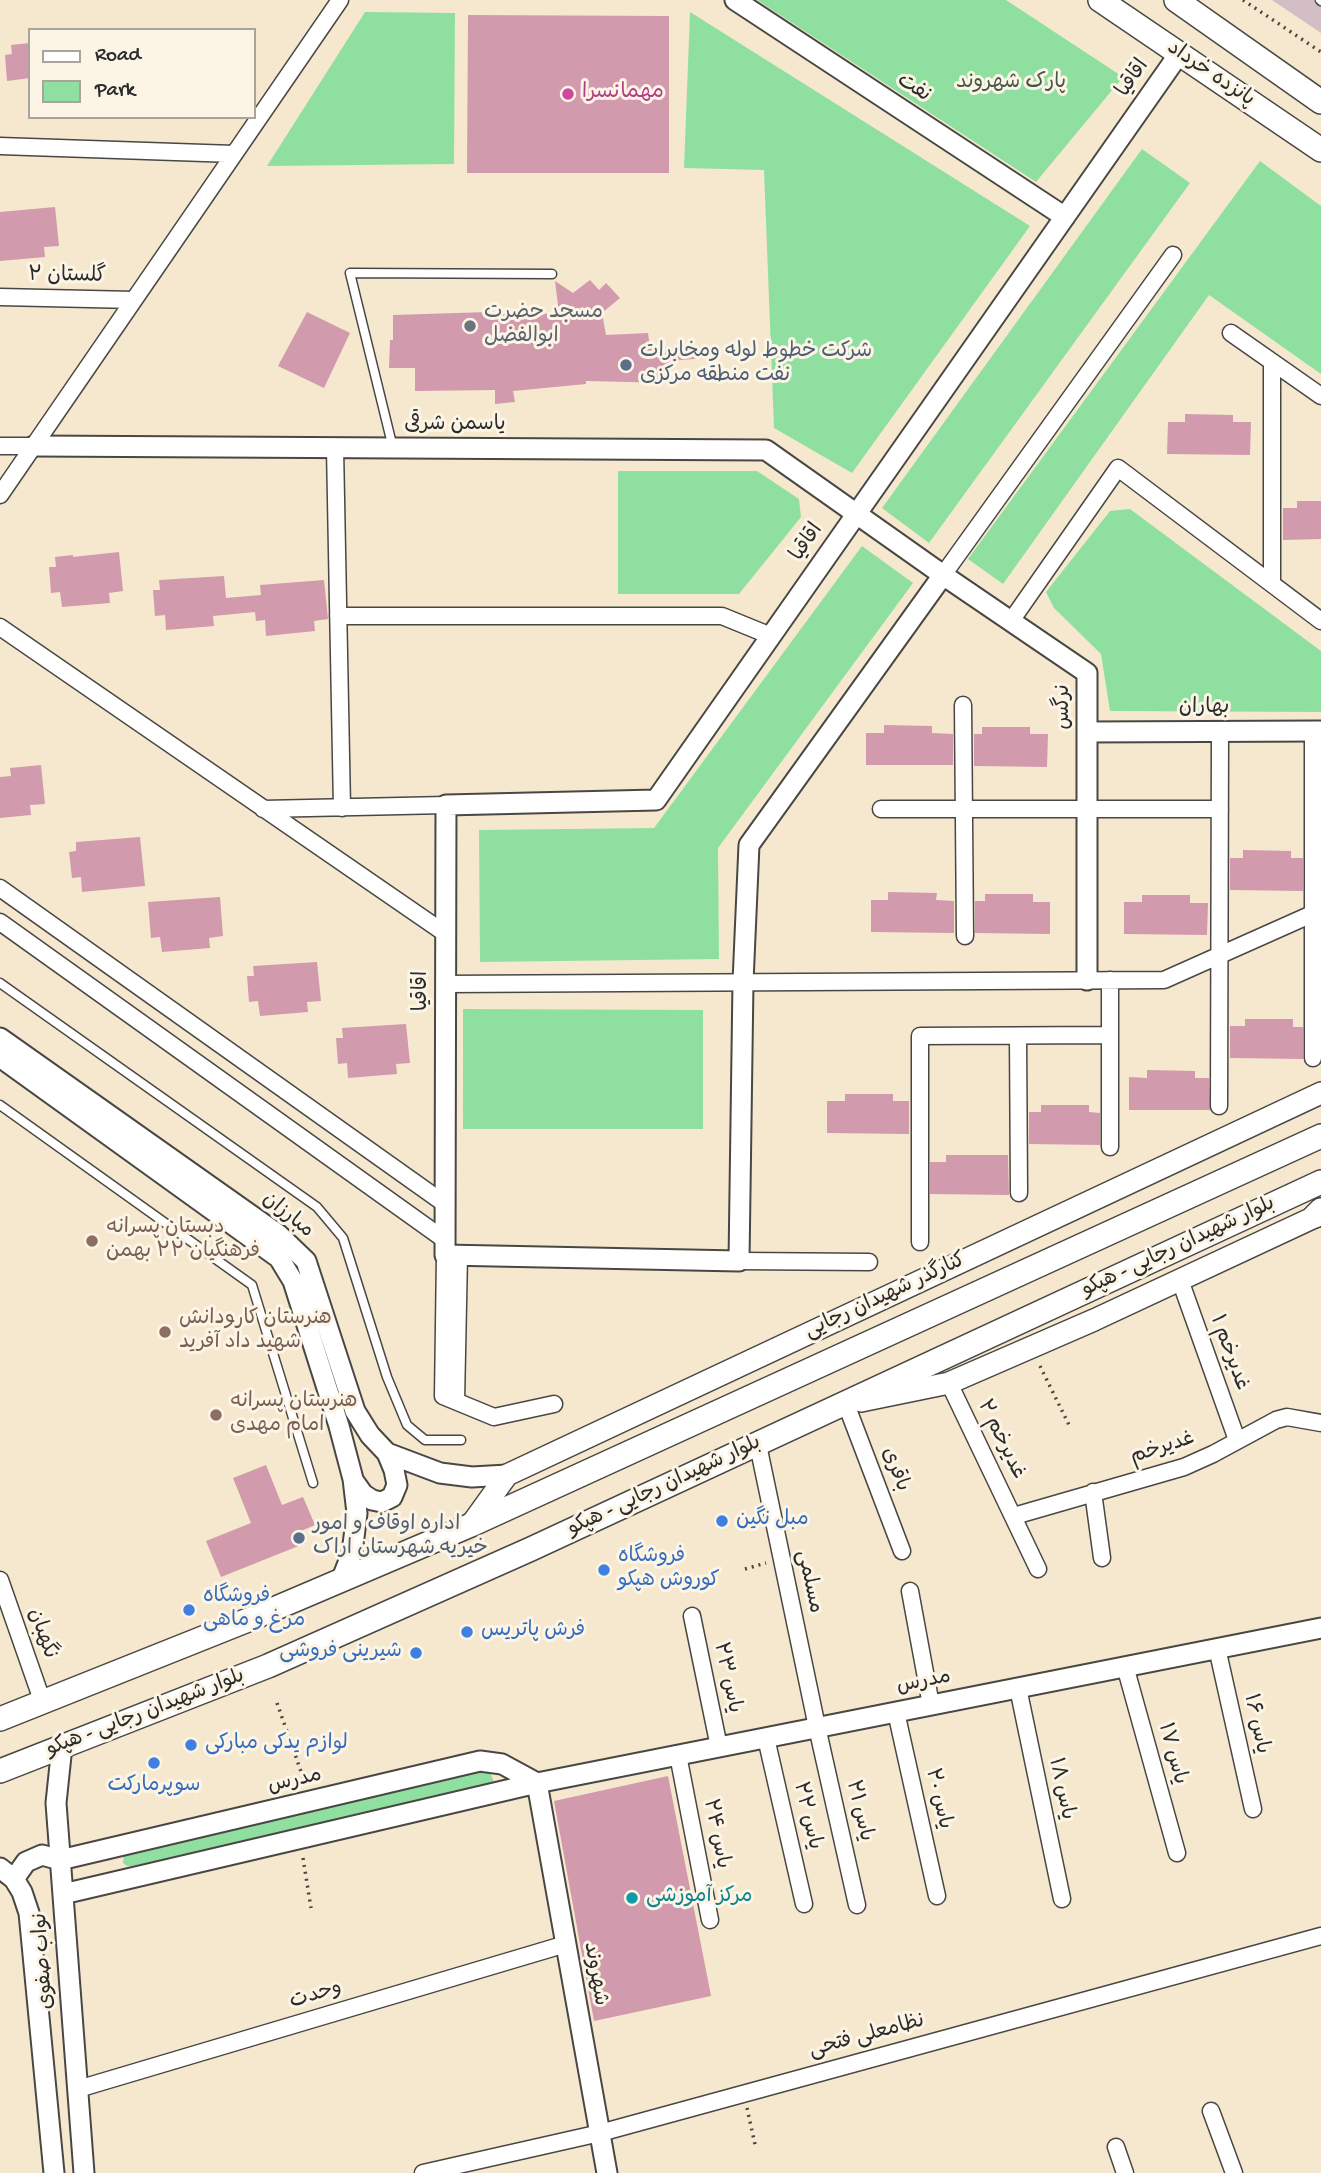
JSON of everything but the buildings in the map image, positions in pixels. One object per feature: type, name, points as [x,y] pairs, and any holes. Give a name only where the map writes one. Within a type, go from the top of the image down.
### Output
[{"type":"main road","name":"پانزده خرداد","points":[[1100,0],[1321,150]]},
{"type":"main road","name":"پانزده خرداد","points":[[1176,0],[1321,102]]},
{"type":"main road","name":"کنارگذر شهیدان رجایی","points":[[471,1525],[507,1475],[1321,1094]]},
{"type":"main road","name":"بلوار شهیدان رجایی - هپکو","points":[[0,1719],[341,1581],[471,1525],[1321,1136]]},
{"type":"main road","name":"بلوار شهیدان رجایی - هپکو","points":[[0,1771],[268,1666],[531,1549],[1321,1182]]},
{"type":"main road","points":[[846,1404],[949,1383],[1032,1348],[1319,1213]]},
{"type":"street","points":[[0,495],[340,0]]},
{"type":"street","name":"نفت","points":[[735,0],[1065,217]]},
{"type":"street","name":"اقاقیا","points":[[450,1250],[445,1204],[446,805],[656,800],[1179,54]]},
{"type":"street","points":[[0,146],[234,154]]},
{"type":"street","points":[[739,1261],[743,982],[749,845],[1173,255]]},
{"type":"street","name":"گلستان ۲","points":[[0,297],[134,300]]},
{"type":"street","points":[[1231,333],[1321,396]]},
{"type":"street","points":[[1272,362],[1272,583]]},
{"type":"street","points":[[0,446],[34,446]]},
{"type":"street","name":"یاسمن شرقی","points":[[34,446],[766,450],[856,514]]},
{"type":"street","points":[[335,448],[342,807]]},
{"type":"street","points":[[1011,621],[1118,468],[1321,621]]},
{"type":"street","name":"نرگس","points":[[856,514],[1087,673],[1087,980]]},
{"type":"street","points":[[338,616],[722,616],[771,636]]},
{"type":"street","points":[[0,627],[446,934]]},
{"type":"street","points":[[963,705],[965,936]]},
{"type":"street","name":"بهاران","points":[[1087,732],[1317,732]]},
{"type":"street","points":[[1219,1106],[1220,732]]},
{"type":"street","points":[[1313,1058],[1317,912],[1317,732]]},
{"type":"street","points":[[263,809],[446,805]]},
{"type":"street","points":[[881,810],[1220,809]]},
{"type":"street","points":[[0,888],[445,1204]]},
{"type":"street","points":[[446,984],[1164,980],[1317,912]]},
{"type":"street","points":[[0,922],[450,1250],[739,1261],[869,1262]]},
{"type":"street","points":[[1110,980],[1110,1147]]},
{"type":"street","points":[[920,1242],[920,1036],[1110,1035]]},
{"type":"street","points":[[1018,1036],[1019,1192]]},
{"type":"street","name":"مبارزان","points":[[0,1038],[279,1235],[306,1261],[355,1411],[370,1435],[387,1453],[440,1473],[472,1477],[507,1475]]},
{"type":"street","name":"مبارزان","points":[[0,1057],[279,1258],[293,1281],[353,1479],[357,1513],[352,1553],[341,1581]]},
{"type":"street","points":[[450,1250],[449,1399],[494,1417],[554,1404]]},
{"type":"street","name":"غدیرخم ۱","points":[[1180,1280],[1237,1440]]},
{"type":"street","name":"غدیرخم ۲","points":[[949,1383],[1038,1569]]},
{"type":"street","name":"باقری","points":[[846,1404],[902,1552]]},
{"type":"street","name":"غدیرخم","points":[[1014,1516],[1184,1467],[1276,1420],[1287,1418],[1321,1423]]},
{"type":"street","name":"مسلمی","points":[[758,1445],[817,1727]]},
{"type":"street","points":[[353,1479],[363,1494],[372,1500],[382,1502],[392,1497],[397,1485],[387,1453]]},
{"type":"street","points":[[1093,1492],[1102,1558]]},
{"type":"street","name":"نگهبان","points":[[0,1580],[43,1703]]},
{"type":"street","points":[[910,1591],[931,1705]]},
{"type":"street","name":"یاس ۲۳","points":[[692,1616],[719,1747]]},
{"type":"street","name":"مدرس","points":[[63,1894],[537,1783],[1321,1628]]},
{"type":"street","name":"یاس ۱۶","points":[[1217,1648],[1252,1809]]},
{"type":"street","name":"یاس ۱۷","points":[[1125,1666],[1177,1853]]},
{"type":"street","name":"یاس ۱۸","points":[[1018,1688],[1062,1899]]},
{"type":"street","name":"یاس ۲۰","points":[[896,1712],[937,1896]]},
{"type":"street","name":"یاس ۲۱","points":[[817,1727],[857,1905]]},
{"type":"street","name":"یاس ۲۲","points":[[766,1738],[804,1904]]},
{"type":"street","name":"نواب صفوی","points":[[62,1746],[56,1803],[84,2173]]},
{"type":"street","name":"یاس ۲۴","points":[[678,1755],[710,1920]]},
{"type":"street","name":"مدرس","points":[[7,1873],[31,1858],[42,1855],[60,1860],[480,1761],[502,1764],[537,1783]]},
{"type":"street","name":"شهروند","points":[[537,1783],[607,2173]]},
{"type":"street","name":"نواب صفوی","points":[[7,1873],[22,1892],[29,1913],[54,2173]]},
{"type":"street","name":"نظامعلی فتحی","points":[[423,2173],[600,2133],[1321,1936]]},
{"type":"street","name":"وحدت","points":[[78,2089],[566,1944]]},
{"type":"street","points":[[1211,2111],[1234,2173]]},
{"type":"street","points":[[1116,2147],[1125,2173]]},
{"type":"lane","points":[[393,448],[350,273],[552,274]]},
{"type":"lane","points":[[0,984],[317,1207],[344,1238],[387,1377],[407,1424],[425,1440],[461,1440]]},
{"type":"lane","points":[[0,1105],[252,1285],[313,1483]]},
{"type":"path","points":[[1243,0],[1321,52]]},
{"type":"path","points":[[1032,1348],[1069,1425]]},
{"type":"path","points":[[277,1703],[312,1801]]},
{"type":"path","points":[[301,1849],[312,1908]]},
{"type":"path","points":[[744,2093],[757,2149]]},
{"type":"shaded area","points":[[1272,0],[1321,0],[1321,33]]},
{"type":"green space","name":"پارک شهروند","points":[[757,0],[1006,0],[1123,77],[1036,182]]},
{"type":"green space","points":[[365,12],[455,13],[454,164],[267,166]]},
{"type":"green space","points":[[690,12],[1030,226],[852,473],[774,428],[764,170],[684,168]]},
{"type":"green space","points":[[1142,149],[1190,183],[929,543],[882,508]]},
{"type":"green space","points":[[1260,161],[1321,206],[1321,374],[1209,295],[1003,584],[968,559]]},
{"type":"green space","points":[[618,471],[757,471],[799,499],[801,517],[739,594],[618,594]]},
{"type":"green space","points":[[1130,509],[1321,651],[1321,712],[1110,711],[1101,654],[1054,608],[1046,592],[1110,511]]},
{"type":"green space","points":[[862,546],[913,583],[718,848],[719,959],[480,962],[479,830],[654,828]]},
{"type":"green space","points":[[463,1009],[703,1010],[703,1129],[463,1129]]},
{"type":"green space","points":[[479,1768],[490,1772],[494,1782],[492,1788],[483,1794],[132,1866],[123,1863],[124,1853]]},
{"type":"place","name":"مهمانسرا","points":[[568,94]]},
{"type":"place","name":"مسجد حضرت ابوالفضل","points":[[470,326]]},
{"type":"place","name":"شرکت خطوط لوله ومخابرات نفت منطقه مرکزی","points":[[626,365]]},
{"type":"place","name":"دبستان پسرانه فرهنگیان ۲۲ بهمن","points":[[92,1241]]},
{"type":"place","name":"هنرستان کارودانش شهید داد آفرید","points":[[165,1332]]},
{"type":"place","name":"هنرستان پسرانه امام مهدی","points":[[216,1415]]},
{"type":"place","name":"مبل نگین","points":[[722,1521]]},
{"type":"place","name":"اداره اوقاف و امور خیریه شهرستان اراک","points":[[299,1538]]},
{"type":"place","name":"فروشگاه کوروش هپکو","points":[[604,1570]]},
{"type":"place","name":"فروشگاه مرغ و ماهی","points":[[189,1610]]},
{"type":"place","name":"فرش پاتریس","points":[[467,1632]]},
{"type":"place","name":"شیرینی فروشی","points":[[416,1653]]},
{"type":"place","name":"لوازم یدکی مبارکی","points":[[191,1745]]},
{"type":"place","name":"سوپرمارکت","points":[[154,1763]]},
{"type":"place","name":"مرکز آموزشی","points":[[632,1898]]}]
